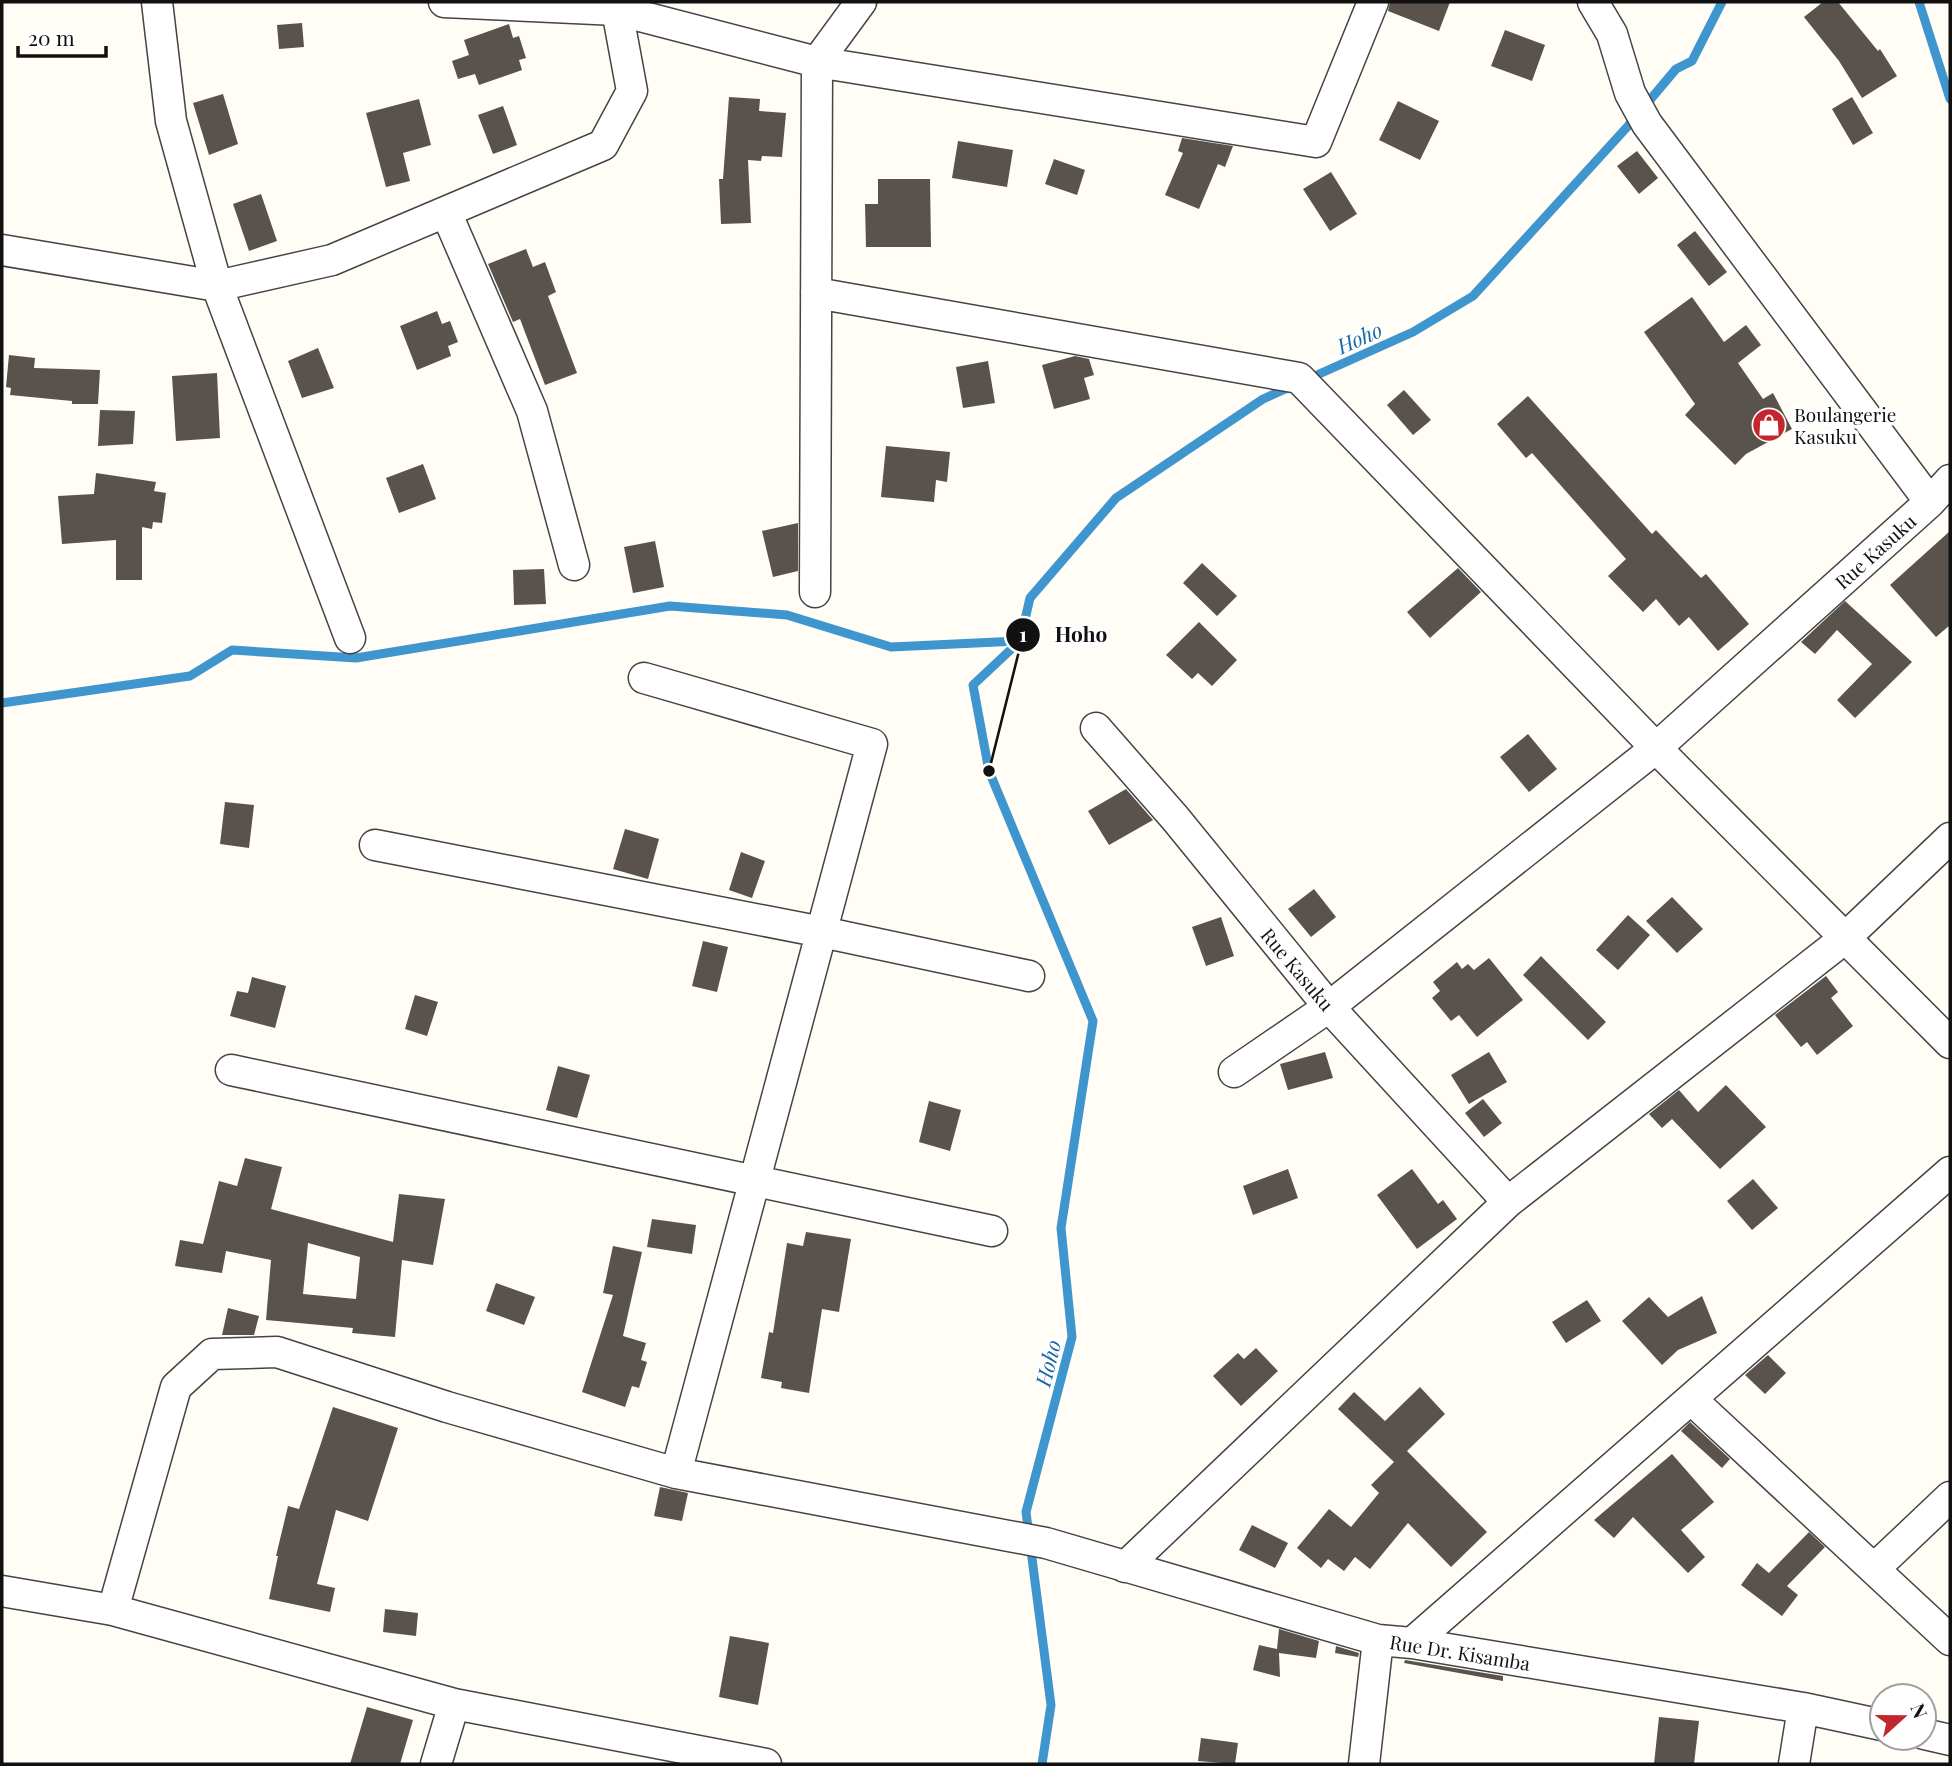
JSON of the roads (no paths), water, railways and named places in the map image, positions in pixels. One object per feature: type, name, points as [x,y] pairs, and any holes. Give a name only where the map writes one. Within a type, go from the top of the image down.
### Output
[{"type":"street","points":[[157,2],[171,121],[217,286],[350,638]]},
{"type":"street","points":[[444,2],[617,10],[817,62],[1316,142],[1373,2]]},
{"type":"street","points":[[815,592],[817,62],[861,2]]},
{"type":"street","name":"Rue Kasuku","points":[[1234,1072],[1329,1007],[1656,748],[1940,491],[1647,124],[1630,93],[1612,34],[1593,2]]},
{"type":"street","points":[[2,250],[217,286],[332,260],[603,145],[632,91],[617,10]]},
{"type":"street","points":[[446,212],[532,411],[574,565]]},
{"type":"street","points":[[816,293],[1303,382],[1656,748],[1950,1044]]},
{"type":"street","points":[[644,678],[872,744],[676,1473]]},
{"type":"street","name":"Rue Kasuku","points":[[1096,728],[1175,818],[1329,1007],[1508,1202]]},
{"type":"street","points":[[1125,1567],[1508,1202],[1844,939],[1950,838]]},
{"type":"street","points":[[375,845],[822,932],[1029,976]]},
{"type":"street","points":[[231,1070],[992,1231]]},
{"type":"street","points":[[1412,1643],[1950,1172]]},
{"type":"street","name":"Rue Dr. Kisamba","points":[[113,1610],[176,1387],[212,1354],[276,1352],[447,1407],[676,1473],[1046,1543],[1378,1640],[1412,1643],[1803,1708],[1868,1722]]},
{"type":"street","points":[[1692,1400],[1950,1640]]},
{"type":"street","points":[[1875,1568],[1950,1497]]},
{"type":"street","points":[[2,1591],[113,1610],[454,1704],[766,1764]]},
{"type":"street","points":[[1364,1764],[1378,1640]]},
{"type":"street","points":[[436,1764],[454,1704]]},
{"type":"street","points":[[1794,1764],[1803,1708]]},
{"type":"waterway","name":"Hoho","points":[[1308,379],[1413,332],[1473,296],[1628,126],[1676,69],[1692,61],[1722,2]]},
{"type":"waterway","points":[[1919,2],[1950,99]]},
{"type":"waterway","name":"Hoho","points":[[1042,1764],[1051,1705],[1026,1512],[1072,1337],[1061,1228],[1093,1021],[989,771],[973,685],[1020,641],[1030,598],[1116,498],[1263,399],[1292,386]]},
{"type":"waterway","points":[[2,703],[190,676],[232,650],[356,658],[670,606],[787,615],[891,647],[1020,641]]},
{"type":"place","name":"Boulangerie Kasuku","points":[[1769,425]]},
{"type":"place","name":"Hoho","points":[[989,771]]}]
